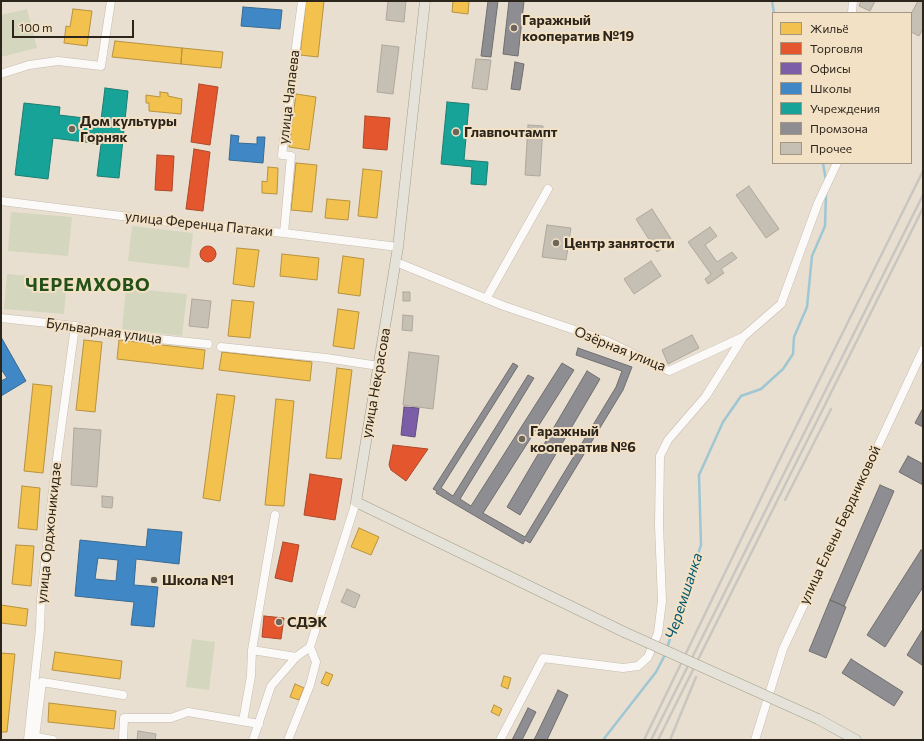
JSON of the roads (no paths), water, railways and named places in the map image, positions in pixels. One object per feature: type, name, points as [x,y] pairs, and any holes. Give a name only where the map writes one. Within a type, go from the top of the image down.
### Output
[{"type":"main road","name":"улица Некрасова","points":[[356,502],[396,262],[425,1]]},
{"type":"main road","points":[[356,502],[624,632],[818,719],[856,740]]},
{"type":"street","points":[[1,74],[29,65],[58,61],[101,66],[111,1]]},
{"type":"street","name":"улица Чапаева","points":[[284,233],[291,156],[282,155],[302,1]]},
{"type":"street","points":[[852,12],[853,1]]},
{"type":"street","name":"Озёрная улица","points":[[396,262],[486,299],[607,342],[669,371],[744,337],[781,304],[822,194],[836,165]]},
{"type":"street","points":[[486,299],[548,189]]},
{"type":"street","name":"улица Ференца Патаки","points":[[1,204],[284,233],[398,247]]},
{"type":"street","name":"Бульварная улица","points":[[1,318],[75,326],[110,334],[208,344]]},
{"type":"street","name":"улица Орджоникидзе","points":[[30,737],[41,599],[54,481],[75,326]]},
{"type":"street","points":[[500,740],[543,658],[623,668],[638,666],[648,657],[658,633],[662,602],[659,525],[660,456],[668,440],[706,396],[744,337]]},
{"type":"street","points":[[221,347],[326,358],[379,366]]},
{"type":"street","name":"улица Елены Бердниковой","points":[[755,740],[783,648],[923,350]]},
{"type":"street","name":"улица Некрасова","points":[[310,647],[356,502]]},
{"type":"street","points":[[243,721],[251,676],[252,650],[275,515]]},
{"type":"street","points":[[253,740],[271,686],[296,657],[310,647],[316,662],[310,685],[288,740]]},
{"type":"street","points":[[252,650],[296,657]]},
{"type":"street","points":[[53,740],[30,737],[42,682],[123,695]]},
{"type":"street","points":[[123,740],[124,718],[171,718],[188,712],[259,724]]},
{"type":"waterway","name":"Черемшанка","points":[[772,1],[774,12]]},
{"type":"waterway","name":"Черемшанка","points":[[823,164],[826,181]]},
{"type":"waterway","name":"Черемшанка","points":[[667,648],[701,545],[699,475],[723,422],[741,396],[761,389],[783,369],[793,354],[794,337],[807,307],[812,256],[825,226],[826,194]]},
{"type":"waterway","name":"Черемшанка","points":[[603,740],[656,672],[666,653]]},
{"type":"railway","points":[[644,740],[779,461],[923,171]]},
{"type":"railway","points":[[651,740],[923,195]]},
{"type":"railway","points":[[658,740],[923,208]]},
{"type":"railway","points":[[785,500],[831,409]]},
{"type":"railway","points":[[670,740],[696,677]]},
{"type":"place","name":"Гаражный кооператив №19","points":[[514,28]]},
{"type":"place","name":"Дом культуры Горняк","points":[[72,129]]},
{"type":"place","name":"Главпочтампт","points":[[456,132]]},
{"type":"place","name":"Центр занятости","points":[[556,243]]},
{"type":"place","name":"Гаражный кооператив №6","points":[[522,439]]},
{"type":"place","name":"Школа №1","points":[[154,580]]},
{"type":"place","name":"СДЭК","points":[[279,622]]},
{"type":"district","name":"ЧЕРЕМХОВО","points":[[88,285]]}]
